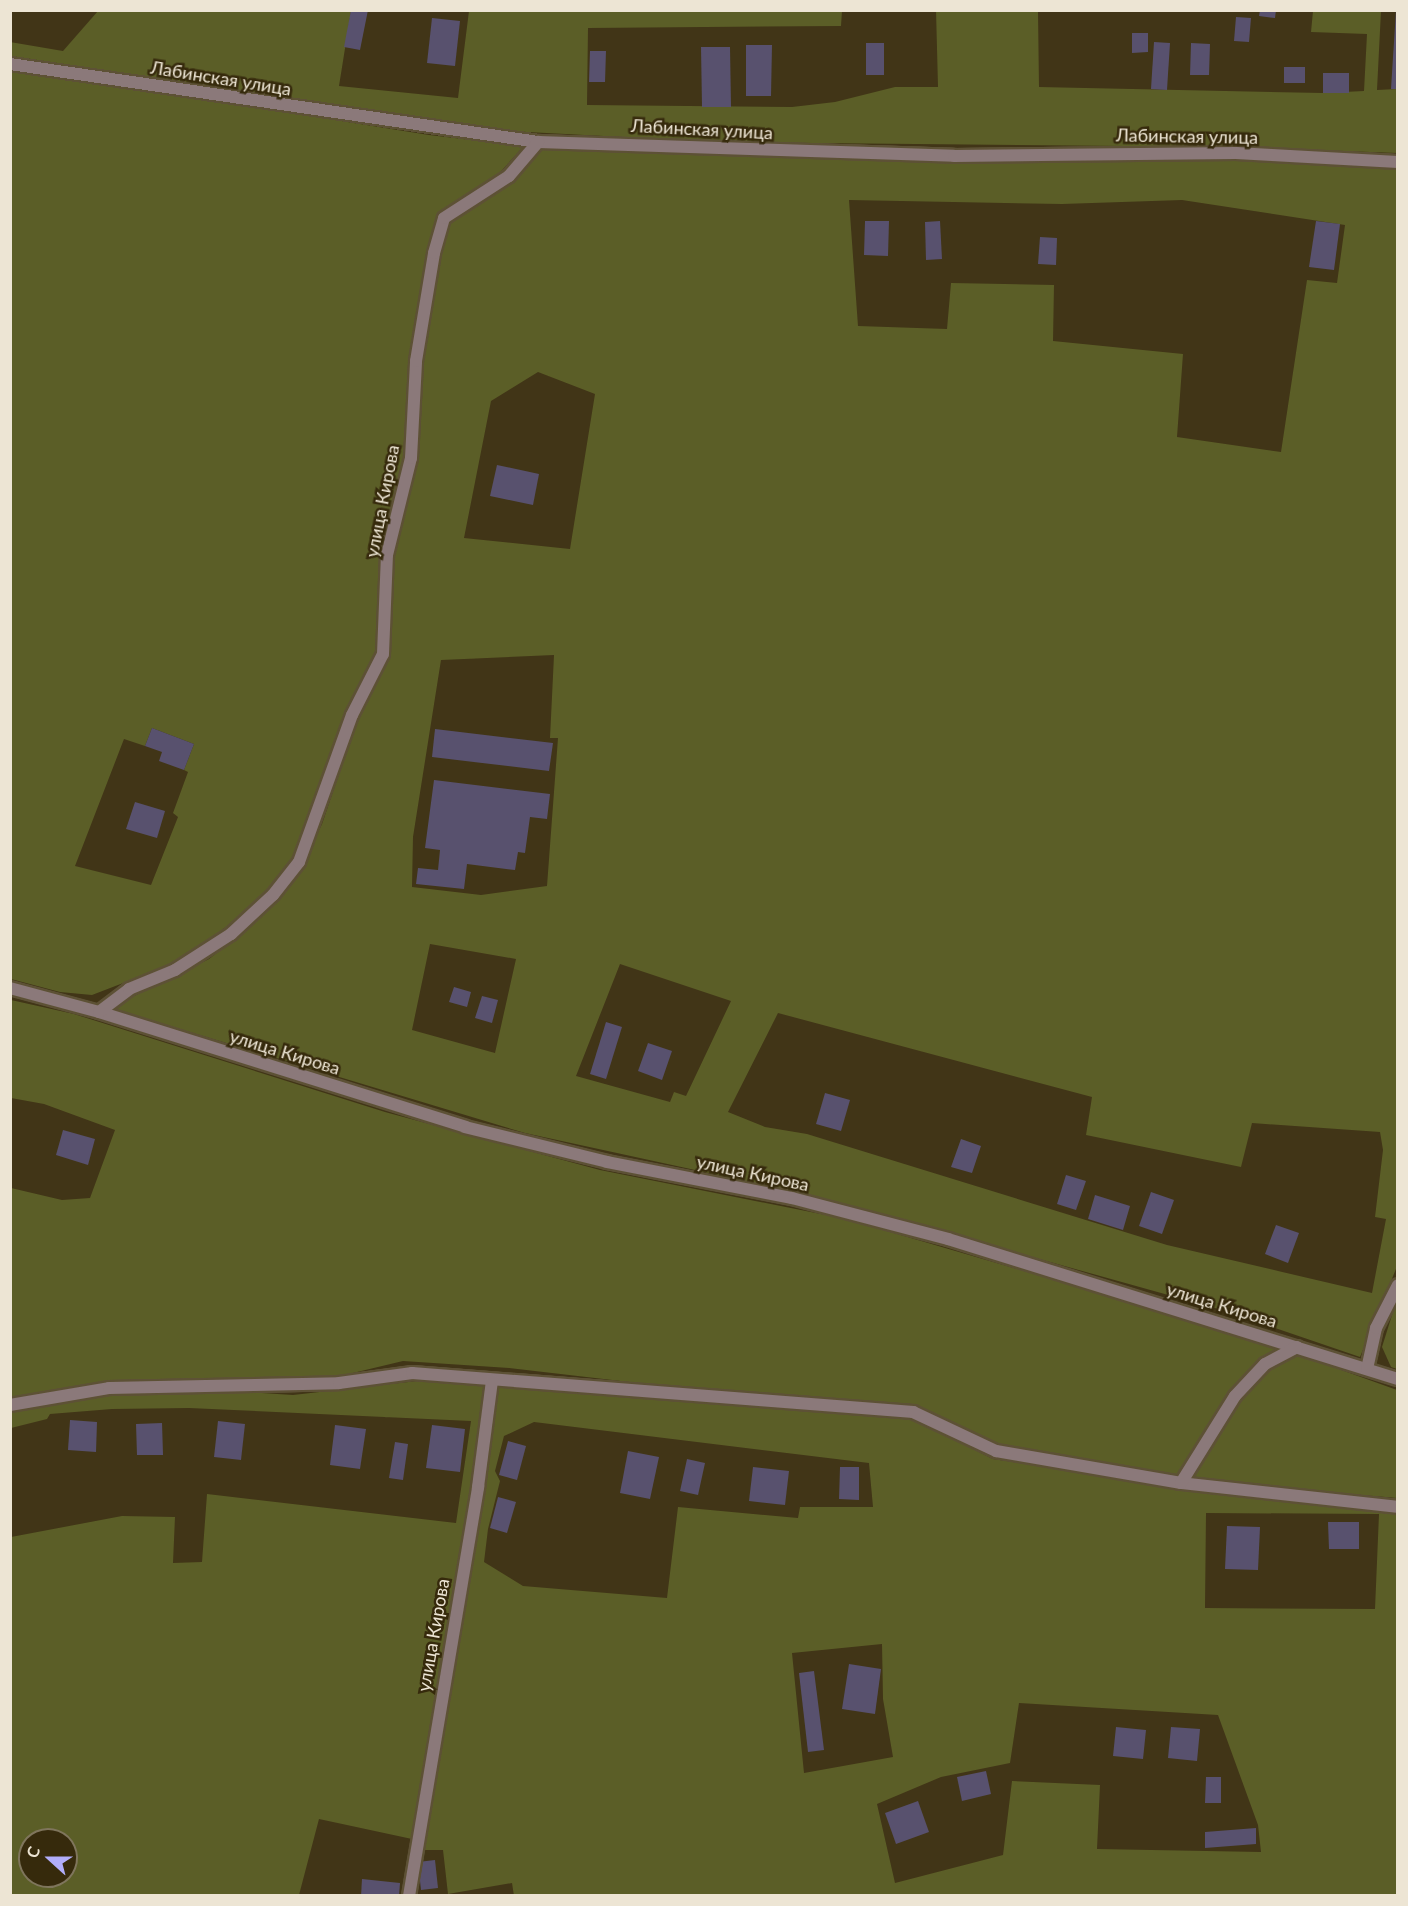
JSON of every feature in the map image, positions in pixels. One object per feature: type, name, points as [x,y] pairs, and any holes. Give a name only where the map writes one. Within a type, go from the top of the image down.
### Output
[{"type":"street","name":"Лабинская улица","points":[[10,64],[538,142],[954,156],[1236,153],[1398,162]]},
{"type":"street","name":"улица Кирова","points":[[99,1012],[129,989],[175,970],[231,934],[273,895],[299,862],[352,715],[383,654],[387,555],[411,458],[416,361],[434,253],[444,218],[509,176],[538,142]]},
{"type":"street","name":"улица Кирова","points":[[10,988],[99,1012],[465,1127],[608,1162],[792,1198],[903,1228],[1398,1379]]},
{"type":"street","points":[[1367,1369],[1376,1328],[1398,1285]]},
{"type":"street","points":[[1181,1483],[1235,1396],[1265,1364],[1297,1347]]},
{"type":"street","points":[[10,1405],[109,1389],[339,1383],[412,1373],[913,1412],[996,1451],[1181,1483],[1398,1507]]},
{"type":"street","name":"улица Кирова","points":[[409,1896],[492,1380]]},
{"type":"green space","points":[[936,10],[1038,11],[1039,87],[1323,93],[1364,91],[1367,34],[1311,32],[1313,11],[1381,11],[1377,90],[1397,89],[1397,153],[1234,147],[718,142],[507,131],[11,56],[10,42],[63,51],[98,11],[351,11],[339,86],[458,98],[469,11],[842,11],[841,26],[588,28],[587,105],[792,107],[835,102],[895,87],[938,87]]},
{"type":"green space","points":[[10,68],[429,135],[524,146],[494,179],[452,204],[439,217],[406,462],[381,556],[377,654],[291,864],[264,897],[217,934],[170,965],[92,995],[60,992],[11,979]],"holes":[[[152,728],[194,744],[184,770],[188,772],[173,813],[178,817],[151,885],[75,866],[124,739],[145,746]]]},
{"type":"green space","points":[[544,147],[989,161],[1239,160],[1397,166],[1398,1264],[1360,1357],[1222,1310],[810,1195],[525,1133],[110,1008],[209,959],[260,918],[299,871],[322,824],[359,715],[388,652],[393,551],[438,250],[448,221],[514,178]],"holes":[[[849,200],[1062,204],[1182,200],[1345,225],[1337,283],[1307,280],[1281,452],[1177,437],[1183,354],[1053,341],[1054,285],[951,283],[947,329],[858,326]],[[538,372],[595,394],[570,549],[464,538],[491,401]],[[554,655],[550,738],[558,738],[547,886],[481,895],[412,887],[413,837],[441,660]],[[430,944],[516,959],[495,1053],[412,1030]],[[620,964],[731,1001],[686,1096],[674,1092],[670,1102],[576,1076]],[[778,1013],[1092,1097],[1086,1135],[1241,1167],[1252,1123],[1380,1132],[1383,1150],[1375,1217],[1386,1219],[1372,1293],[1167,1245],[807,1134],[765,1127],[728,1112]]]},
{"type":"green space","points":[[11,1000],[74,1014],[385,1112],[600,1170],[846,1219],[1247,1336],[1397,1390],[1397,1498],[1186,1480],[994,1446],[914,1408],[698,1390],[509,1368],[403,1361],[332,1378],[123,1380],[11,1398],[11,1188],[62,1200],[90,1198],[115,1130],[44,1104],[11,1098]]},
{"type":"green space","points":[[1397,1299],[1398,1369],[1391,1367],[1382,1347]]},
{"type":"green space","points":[[417,1381],[525,1386],[913,1419],[993,1459],[1203,1491],[1397,1512],[1397,1895],[514,1896],[512,1883],[448,1894],[443,1850],[417,1850],[414,1895],[403,1895],[412,1839],[319,1819],[299,1895],[11,1896],[11,1537],[122,1516],[175,1517],[173,1563],[202,1562],[207,1494],[456,1523],[471,1421],[189,1408],[112,1409],[50,1414],[47,1419],[11,1428],[11,1412],[113,1393],[216,1390],[293,1395]],"holes":[[[534,1422],[869,1463],[873,1507],[800,1507],[798,1518],[678,1507],[667,1598],[523,1586],[484,1562],[488,1529],[500,1481],[495,1471],[504,1436]],[[1206,1513],[1379,1514],[1375,1609],[1205,1608]],[[882,1644],[883,1699],[893,1757],[804,1773],[792,1653]],[[1019,1703],[1218,1715],[1258,1825],[1261,1852],[1097,1849],[1100,1785],[1012,1781],[1003,1855],[895,1883],[877,1804],[941,1777],[1010,1763]]]},
{"type":"building","points":[[351,10],[368,10],[360,50],[344,47]]},
{"type":"building","points":[[1260,10],[1276,10],[1275,18],[1259,16]]},
{"type":"building","points":[[1396,10],[1398,10],[1398,89],[1391,89]]},
{"type":"building","points":[[1236,17],[1251,18],[1249,42],[1234,41]]},
{"type":"building","points":[[432,18],[460,21],[455,66],[427,63]]},
{"type":"building","points":[[1132,33],[1148,33],[1148,52],[1132,53]]},
{"type":"building","points":[[1154,42],[1170,43],[1167,90],[1151,89]]},
{"type":"building","points":[[866,43],[884,43],[884,75],[866,75]]},
{"type":"building","points":[[1191,43],[1210,44],[1209,75],[1190,75]]},
{"type":"building","points":[[746,45],[772,45],[771,96],[746,96]]},
{"type":"building","points":[[701,47],[730,47],[731,107],[702,107]]},
{"type":"building","points":[[590,51],[606,51],[605,82],[589,82]]},
{"type":"building","points":[[1284,67],[1305,67],[1305,83],[1284,83]]},
{"type":"building","points":[[1323,73],[1349,73],[1349,93],[1323,93]]},
{"type":"building","points":[[865,221],[889,221],[888,256],[864,255]]},
{"type":"building","points":[[940,221],[942,259],[926,260],[925,222]]},
{"type":"building","points":[[1316,221],[1340,224],[1334,270],[1309,267]]},
{"type":"building","points":[[1040,237],[1057,238],[1056,265],[1038,264]]},
{"type":"building","points":[[497,465],[539,474],[533,505],[490,496]]},
{"type":"building","points":[[152,728],[194,744],[184,770],[159,761],[162,752],[145,746]]},
{"type":"building","points":[[435,729],[553,743],[549,771],[432,757]]},
{"type":"building","points":[[434,780],[550,794],[547,819],[530,817],[525,853],[518,852],[515,870],[467,864],[464,889],[416,884],[418,868],[438,870],[440,850],[425,848]]},
{"type":"building","points":[[135,802],[165,811],[157,838],[126,829]]},
{"type":"building","points":[[454,987],[471,992],[467,1007],[449,1002]]},
{"type":"building","points":[[482,996],[498,1000],[492,1023],[475,1018]]},
{"type":"building","points":[[606,1022],[622,1027],[606,1079],[590,1074]]},
{"type":"building","points":[[648,1043],[672,1051],[662,1080],[638,1071]]},
{"type":"building","points":[[825,1093],[850,1100],[841,1131],[816,1124]]},
{"type":"building","points":[[63,1130],[95,1139],[88,1165],[56,1155]]},
{"type":"building","points":[[961,1139],[981,1146],[972,1173],[951,1167]]},
{"type":"building","points":[[1066,1175],[1086,1181],[1076,1210],[1057,1204]]},
{"type":"building","points":[[1151,1192],[1174,1200],[1162,1234],[1139,1226]]},
{"type":"building","points":[[1095,1195],[1130,1206],[1123,1230],[1088,1219]]},
{"type":"building","points":[[1276,1225],[1299,1233],[1288,1263],[1265,1254]]},
{"type":"building","points":[[70,1420],[97,1422],[96,1452],[68,1450]]},
{"type":"building","points":[[218,1421],[245,1424],[241,1460],[214,1457]]},
{"type":"building","points":[[162,1423],[163,1455],[137,1455],[136,1424]]},
{"type":"building","points":[[335,1425],[366,1429],[360,1469],[330,1465]]},
{"type":"building","points":[[432,1425],[465,1429],[460,1472],[426,1468]]},
{"type":"building","points":[[508,1441],[526,1446],[517,1480],[499,1475]]},
{"type":"building","points":[[395,1442],[408,1444],[403,1480],[389,1478]]},
{"type":"building","points":[[628,1451],[659,1457],[650,1499],[620,1493]]},
{"type":"building","points":[[687,1459],[705,1463],[698,1495],[680,1491]]},
{"type":"building","points":[[753,1467],[789,1471],[785,1505],[749,1501]]},
{"type":"building","points":[[840,1467],[859,1467],[859,1500],[839,1499]]},
{"type":"building","points":[[498,1497],[516,1502],[507,1533],[490,1528]]},
{"type":"building","points":[[1328,1522],[1359,1522],[1359,1549],[1329,1549]]},
{"type":"building","points":[[1227,1526],[1260,1527],[1258,1570],[1225,1569]]},
{"type":"building","points":[[849,1664],[881,1669],[875,1714],[842,1709]]},
{"type":"building","points":[[814,1671],[824,1750],[808,1752],[799,1673]]},
{"type":"building","points":[[1116,1727],[1146,1730],[1143,1759],[1113,1756]]},
{"type":"building","points":[[1171,1727],[1200,1729],[1197,1761],[1168,1758]]},
{"type":"building","points":[[986,1771],[991,1794],[962,1801],[957,1777]]},
{"type":"building","points":[[1206,1777],[1221,1777],[1221,1803],[1205,1803]]},
{"type":"building","points":[[918,1801],[929,1832],[896,1844],[885,1813]]},
{"type":"building","points":[[1256,1828],[1256,1844],[1205,1848],[1205,1832]]},
{"type":"building","points":[[435,1860],[438,1888],[421,1890],[418,1862]]},
{"type":"building","points":[[362,1879],[400,1883],[399,1896],[361,1896]]}]
